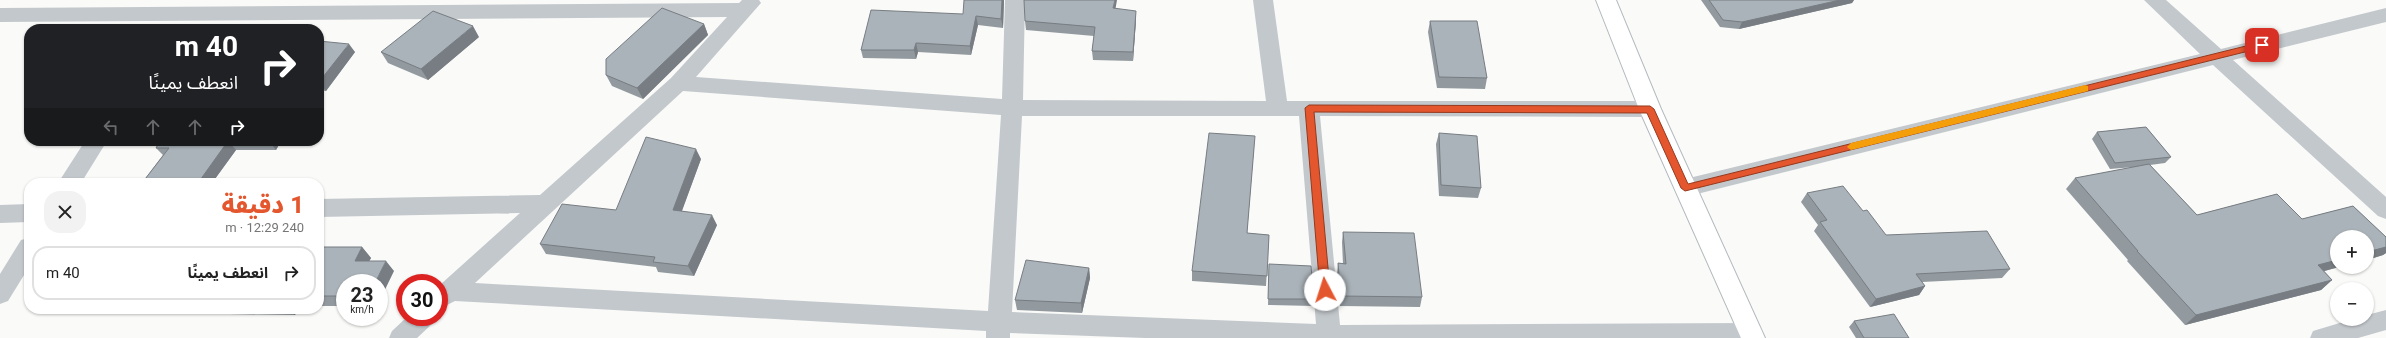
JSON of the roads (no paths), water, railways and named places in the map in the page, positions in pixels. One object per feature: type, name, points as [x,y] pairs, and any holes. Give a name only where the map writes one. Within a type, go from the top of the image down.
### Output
[{"type":"street","points":[[998,330],[1012,108],[1014,0]]},
{"type":"street","points":[[1263,0],[1278,108]]},
{"type":"street","points":[[448,296],[998,330],[1329,337],[1752,336],[1650,109],[1606,0]]},
{"type":"street","points":[[2154,0],[2386,210]]},
{"type":"street","points":[[0,15],[166,14],[750,5]]},
{"type":"street","points":[[448,292],[543,204],[678,83],[750,5]]},
{"type":"street","points":[[1685,188],[2386,15]]},
{"type":"street","points":[[678,83],[1012,108],[1650,109]]},
{"type":"street","points":[[1309,108],[1329,337]]},
{"type":"street","points":[[72,178],[93,146]]},
{"type":"street","points":[[324,208],[543,204]]},
{"type":"street","points":[[0,214],[24,213]]},
{"type":"street","points":[[0,294],[24,255]]},
{"type":"street","points":[[2322,338],[2386,320]]},
{"type":"street","points":[[402,338],[413,326]]}]
